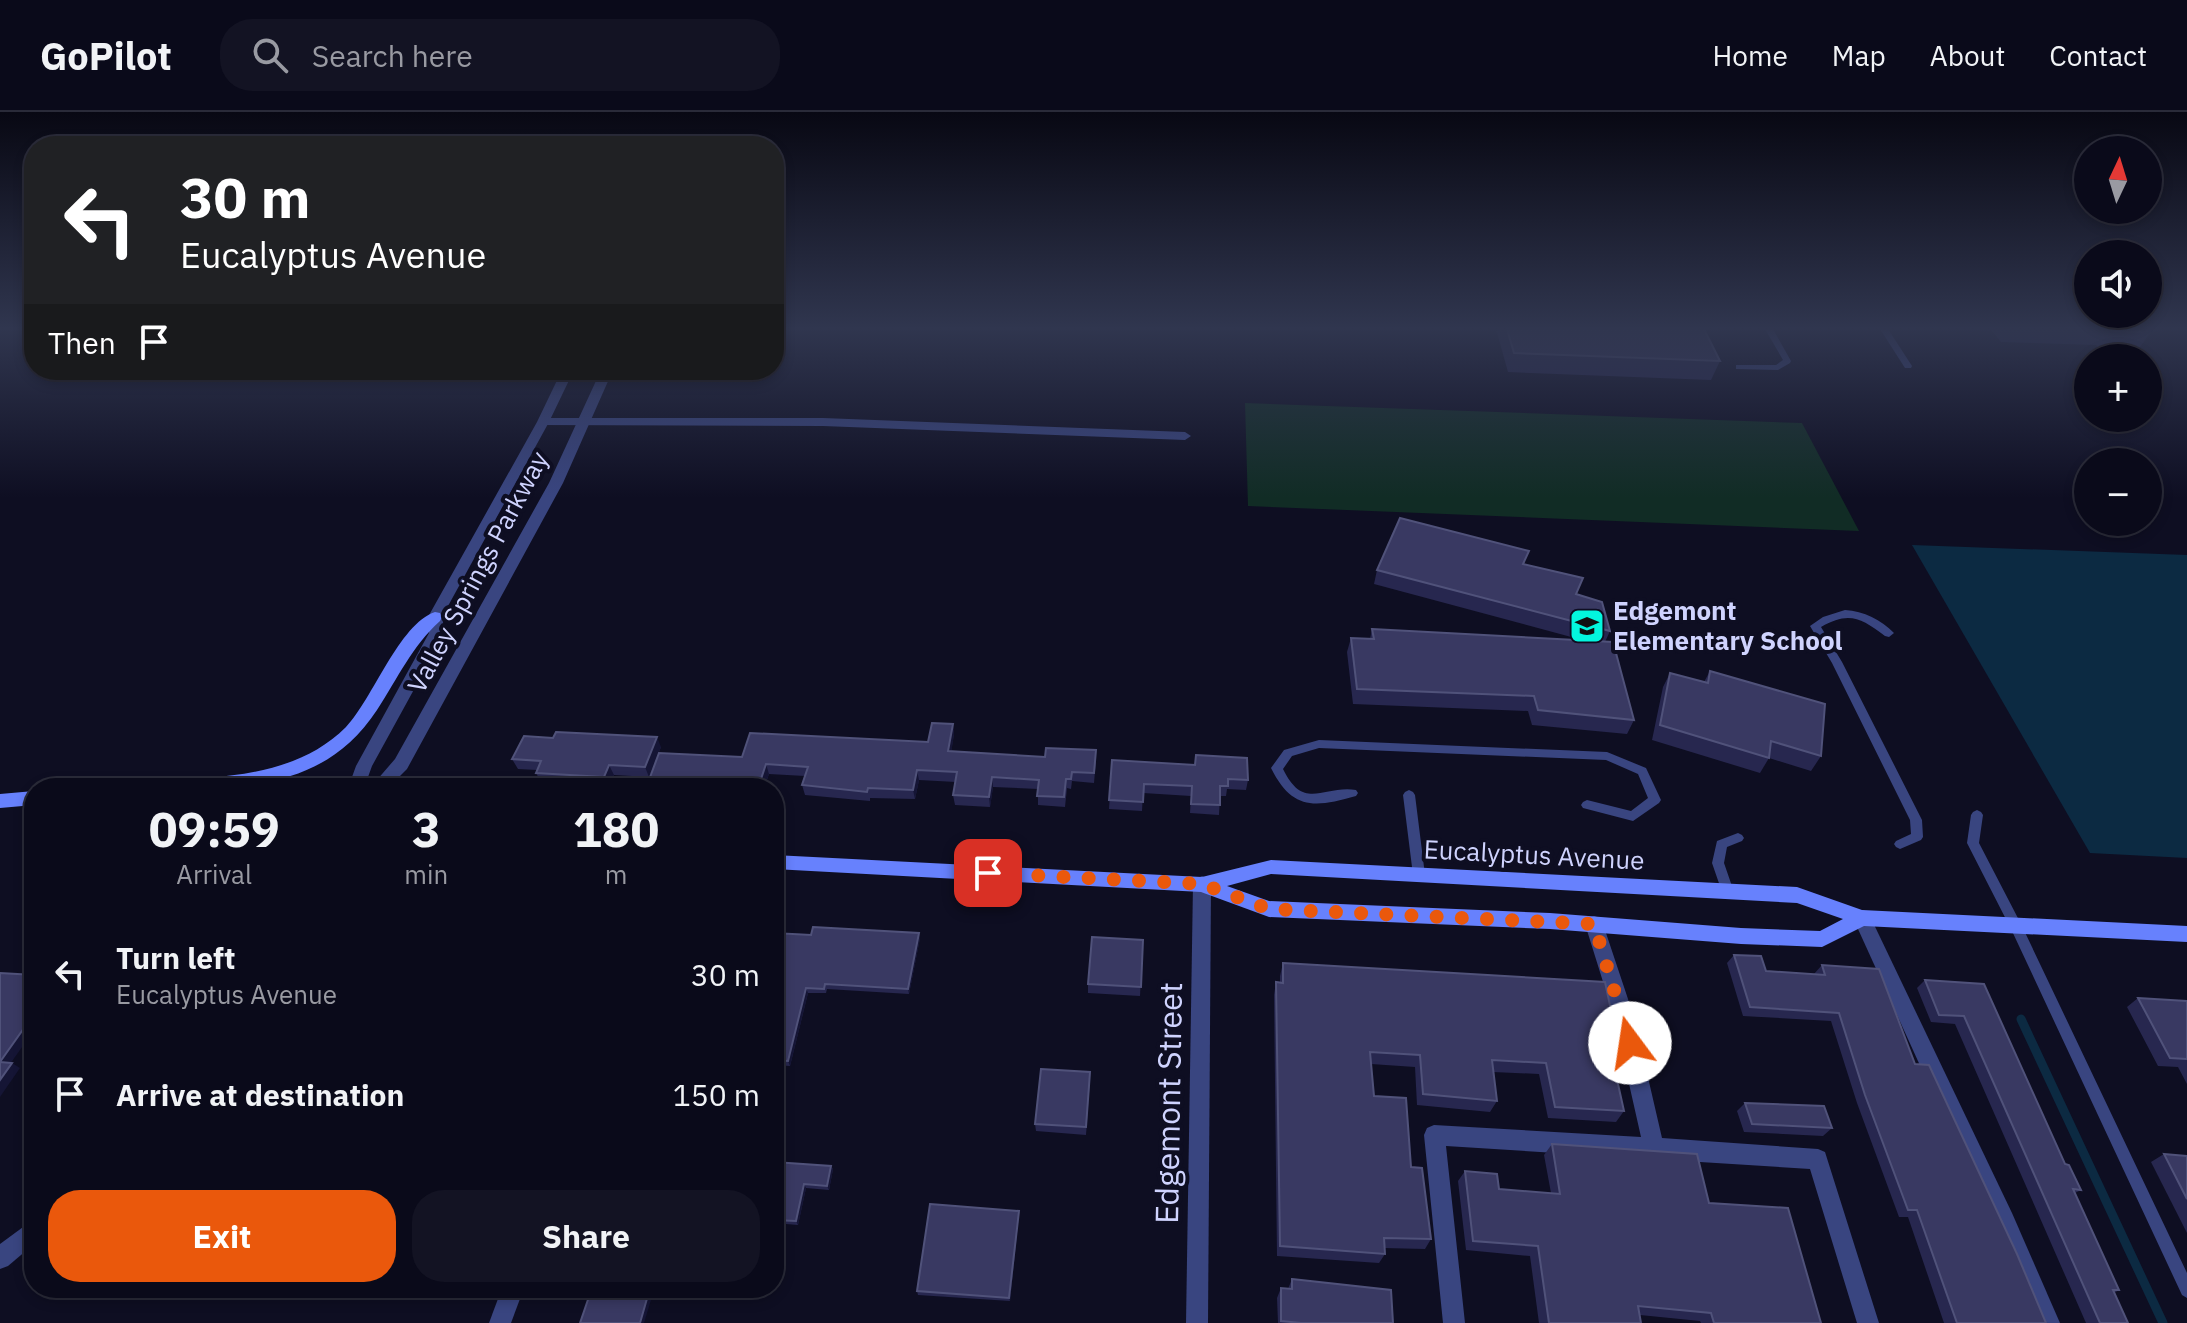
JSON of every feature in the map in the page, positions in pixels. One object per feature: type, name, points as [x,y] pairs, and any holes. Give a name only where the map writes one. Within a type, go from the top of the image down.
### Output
[{"type":"main road","points":[[264,778],[318,759],[361,721],[414,634],[435,617]]},
{"type":"main road","points":[[0,803],[24,799]]},
{"type":"main road","points":[[0,803],[24,806]]},
{"type":"main road","name":"Eucalyptus Avenue","points":[[784,863],[1202,884],[1271,867],[1797,895],[1862,918],[2187,934]]},
{"type":"main road","name":"Eucalyptus Avenue","points":[[1202,884],[1269,909],[1594,924],[1822,939],[1862,918]]},
{"type":"street","name":"Valley Springs Parkway","points":[[360,778],[437,633],[435,617],[561,386]]},
{"type":"street","name":"Valley Springs Parkway","points":[[388,778],[401,764],[556,483],[600,386]]},
{"type":"street","points":[[543,422],[823,422],[1185,436]]},
{"type":"street","name":"Edgemont Street","points":[[1197,1323],[1202,884]]},
{"type":"street","points":[[1862,918],[1926,1061],[2002,1211],[2049,1323]]},
{"type":"street","points":[[1594,924],[1624,1017],[1654,1148]]},
{"type":"street","points":[[1454,1323],[1434,1135],[1818,1159],[1868,1323]]},
{"type":"street","points":[[0,1258],[24,1238]]},
{"type":"street","points":[[500,1323],[509,1298]]},
{"type":"lane","points":[[1889,633],[1853,613],[1834,613],[1815,626],[1837,662],[1916,820],[1917,837],[1900,844]]},
{"type":"lane","points":[[1352,793],[1309,800],[1285,787],[1277,768],[1288,753],[1319,744],[1607,756],[1642,771],[1655,800],[1633,816],[1587,805]]},
{"type":"lane","points":[[1409,795],[1419,875]]},
{"type":"lane","points":[[1977,815],[1973,843],[2017,928],[2187,1290]]},
{"type":"lane","points":[[1728,892],[1718,863],[1721,844],[1738,838]]},
{"type":"green space","points":[[1245,403],[1802,423],[1859,531],[1248,506]]},
{"type":"water","points":[[1912,545],[2187,555],[2187,858],[2090,853]]},
{"type":"building","points":[[1400,518],[1529,551],[1523,564],[1583,578],[1576,594],[1602,602],[1610,631],[1377,570]]},
{"type":"building","points":[[1372,629],[1613,642],[1634,720],[1538,710],[1534,696],[1357,689],[1351,638],[1374,639]]},
{"type":"building","points":[[1710,671],[1825,704],[1821,756],[1771,741],[1769,758],[1660,725],[1670,673],[1708,683]]},
{"type":"building","points":[[932,723],[953,724],[948,751],[1045,757],[1046,748],[1096,750],[1094,773],[1072,772],[1071,779],[1066,779],[1064,797],[1037,796],[1039,780],[992,777],[989,797],[953,795],[957,772],[917,770],[913,790],[868,788],[867,792],[802,785],[808,767],[766,764],[761,778],[650,778],[659,753],[742,757],[750,733],[928,742]]},
{"type":"building","points":[[556,732],[657,737],[645,767],[609,765],[604,777],[536,773],[541,761],[512,759],[524,736],[553,738]]},
{"type":"building","points":[[1196,755],[1247,758],[1248,780],[1228,779],[1228,786],[1220,786],[1220,805],[1191,804],[1192,786],[1144,784],[1143,802],[1109,800],[1112,760],[1195,765]]},
{"type":"building","points":[[813,927],[919,933],[908,989],[825,984],[824,989],[806,988],[788,1061],[784,1061],[784,934],[811,935]]},
{"type":"building","points":[[1092,937],[1143,940],[1141,987],[1088,984]]},
{"type":"building","points":[[1734,955],[1761,956],[1766,971],[1825,975],[1822,965],[1879,969],[1915,1064],[1929,1065],[2046,1323],[1957,1323],[1917,1210],[1908,1210],[1865,1095],[1839,1013],[1750,1007]]},
{"type":"building","points":[[1283,963],[1605,982],[1619,1048],[1614,1047],[1618,1066],[1614,1066],[1624,1111],[1555,1107],[1546,1063],[1492,1060],[1497,1101],[1423,1094],[1420,1055],[1370,1052],[1374,1096],[1406,1098],[1411,1167],[1422,1168],[1431,1239],[1384,1238],[1385,1254],[1280,1246],[1276,982],[1283,983]]},
{"type":"building","points":[[0,973],[24,974],[24,1028],[0,1062]]},
{"type":"building","points":[[1925,980],[1984,984],[2065,1164],[2069,1165],[2081,1190],[2073,1189],[2119,1290],[2113,1290],[2128,1323],[2100,1323],[1964,1016],[1939,1015]]},
{"type":"building","points":[[2138,998],[2187,1001],[2187,1059],[2170,1058]]},
{"type":"building","points":[[0,1062],[12,1063],[0,1080]]},
{"type":"building","points":[[1041,1069],[1090,1072],[1086,1127],[1035,1124]]},
{"type":"building","points":[[1745,1103],[1824,1106],[1832,1128],[1752,1124]]},
{"type":"building","points":[[1552,1144],[1697,1154],[1709,1203],[1788,1208],[1821,1323],[1714,1323],[1711,1313],[1638,1306],[1641,1323],[1549,1323],[1538,1246],[1473,1241],[1465,1171],[1497,1174],[1499,1189],[1560,1194]]},
{"type":"building","points":[[2164,1154],[2187,1156],[2187,1199]]},
{"type":"building","points":[[784,1163],[831,1166],[827,1186],[804,1184],[796,1221],[784,1220]]},
{"type":"building","points":[[930,1204],[1019,1211],[1009,1298],[917,1291]]},
{"type":"building","points":[[1292,1279],[1391,1290],[1393,1323],[1281,1321],[1281,1288],[1292,1289]]},
{"type":"building","points":[[589,1298],[647,1298],[640,1323],[580,1323]]},
{"type":"waterway","points":[[2021,1019],[2163,1323]]},
{"type":"place","name":"Edgemont Elementary School","points":[[1587,626]]},
{"type":"route","points":[[988,873],[1202,884],[1269,909],[1594,924],[1630,1043]]}]
